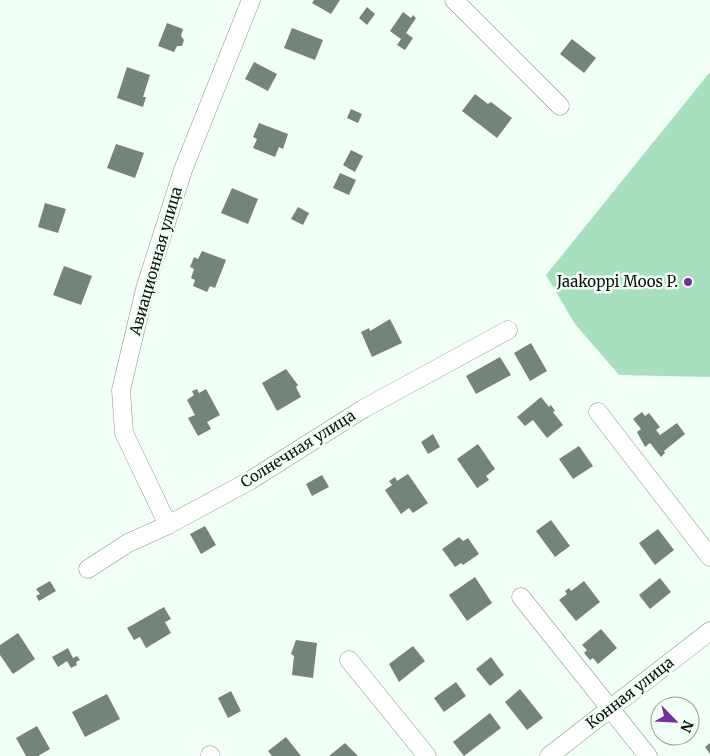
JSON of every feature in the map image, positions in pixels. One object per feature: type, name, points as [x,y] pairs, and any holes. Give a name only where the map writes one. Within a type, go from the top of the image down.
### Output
[{"type":"street","name":"Авиационная улица","points":[[168,526],[124,433],[121,390],[145,289],[183,170],[252,0]]},
{"type":"street","points":[[454,0],[560,106]]},
{"type":"street","name":"Солнечная улица","points":[[88,570],[128,543],[168,526],[251,480],[363,408],[508,330]]},
{"type":"street","points":[[598,412],[710,557]]},
{"type":"street","points":[[521,597],[648,756]]},
{"type":"street","name":"Конная улица","points":[[550,756],[710,631]]},
{"type":"street","points":[[349,660],[427,756]]},
{"type":"green space","points":[[710,72],[710,377],[619,375],[575,324],[546,275]]},
{"type":"building","points":[[314,0],[340,0],[331,14],[312,3]]},
{"type":"building","points":[[367,7],[375,14],[367,25],[359,18]]},
{"type":"building","points":[[403,12],[411,18],[413,15],[416,18],[406,33],[413,38],[405,50],[397,45],[401,39],[390,31]]},
{"type":"building","points":[[167,23],[183,29],[181,36],[184,40],[182,46],[177,46],[174,52],[158,46]]},
{"type":"building","points":[[292,28],[323,40],[315,60],[284,48]]},
{"type":"building","points":[[572,39],[596,58],[584,73],[560,54]]},
{"type":"building","points":[[254,62],[277,74],[268,91],[245,79]]},
{"type":"building","points":[[127,67],[150,75],[143,97],[146,97],[143,107],[117,98]]},
{"type":"building","points":[[475,94],[488,104],[491,102],[512,118],[497,138],[462,111]]},
{"type":"building","points":[[351,109],[362,114],[358,123],[347,118]]},
{"type":"building","points":[[259,123],[288,134],[283,149],[279,147],[275,157],[253,148],[257,139],[253,137]]},
{"type":"building","points":[[116,144],[144,153],[135,178],[107,168]]},
{"type":"building","points":[[351,150],[363,156],[355,172],[343,165]]},
{"type":"building","points":[[340,173],[356,180],[349,195],[333,188]]},
{"type":"building","points":[[232,188],[258,199],[248,224],[221,213]]},
{"type":"building","points":[[45,203],[66,209],[58,233],[38,227]]},
{"type":"building","points":[[298,207],[309,213],[303,225],[291,219]]},
{"type":"building","points":[[202,251],[226,260],[215,288],[210,286],[207,292],[193,286],[195,280],[191,278],[194,269],[190,267],[194,257],[198,259]]},
{"type":"building","points":[[64,266],[92,276],[81,305],[53,295]]},
{"type":"building","points":[[390,319],[402,343],[372,357],[361,332],[369,328],[370,331]]},
{"type":"building","points":[[531,343],[547,371],[530,381],[514,353]]},
{"type":"building","points":[[500,357],[511,375],[476,394],[466,376]]},
{"type":"building","points":[[286,369],[298,385],[296,387],[301,397],[277,411],[262,383]]},
{"type":"building","points":[[197,389],[199,393],[206,389],[220,415],[207,422],[211,429],[198,436],[188,418],[195,415],[187,400],[194,395],[192,391]]},
{"type":"building","points":[[541,397],[549,407],[551,405],[555,411],[553,412],[563,425],[547,438],[533,420],[525,426],[517,417]]},
{"type":"building","points":[[642,412],[645,416],[649,413],[660,427],[656,430],[660,435],[677,423],[685,434],[664,451],[665,453],[661,457],[650,443],[645,447],[637,432],[641,429],[633,419]]},
{"type":"building","points":[[433,434],[440,447],[428,454],[421,442]]},
{"type":"building","points":[[478,444],[495,469],[486,476],[489,480],[477,488],[457,459]]},
{"type":"building","points":[[579,446],[593,466],[573,479],[559,459]]},
{"type":"building","points":[[408,474],[428,503],[413,513],[409,508],[401,514],[385,490],[392,485],[389,481],[395,477],[397,481]]},
{"type":"building","points":[[322,475],[329,487],[312,496],[306,484]]},
{"type":"building","points":[[551,520],[570,546],[555,557],[536,531]]},
{"type":"building","points":[[205,526],[216,545],[201,554],[190,534]]},
{"type":"building","points":[[658,529],[674,550],[655,565],[639,543]]},
{"type":"building","points":[[459,537],[463,541],[468,538],[479,554],[463,565],[461,563],[455,567],[442,549]]},
{"type":"building","points":[[475,577],[492,603],[467,621],[449,595]]},
{"type":"building","points":[[660,578],[671,592],[650,609],[639,595]]},
{"type":"building","points":[[50,581],[56,591],[39,601],[36,596],[40,594],[36,589]]},
{"type":"building","points":[[584,581],[600,602],[576,621],[559,600],[567,594],[565,591],[569,588],[571,591]]},
{"type":"building","points":[[164,607],[171,619],[165,622],[171,633],[146,648],[140,637],[134,640],[127,628]]},
{"type":"building","points":[[601,629],[617,648],[598,664],[593,658],[590,660],[584,653],[587,650],[582,645]]},
{"type":"building","points":[[18,633],[35,659],[13,674],[0,655],[0,645]]},
{"type":"building","points":[[296,640],[317,643],[313,678],[292,675],[294,656],[291,654]]},
{"type":"building","points":[[413,646],[425,661],[399,682],[389,664]]},
{"type":"building","points":[[68,648],[73,658],[77,656],[80,660],[76,662],[77,665],[71,668],[67,661],[58,667],[52,657]]},
{"type":"building","points":[[491,657],[504,675],[490,686],[476,669]]},
{"type":"building","points":[[456,682],[466,696],[444,712],[434,698]]},
{"type":"building","points":[[520,689],[543,718],[527,730],[505,702]]},
{"type":"building","points":[[231,691],[241,711],[228,718],[218,698]]},
{"type":"building","points":[[107,694],[120,719],[85,737],[72,712]]},
{"type":"building","points":[[490,713],[501,728],[464,756],[453,742]]},
{"type":"building","points":[[37,726],[50,749],[38,756],[26,756],[16,738]]},
{"type":"building","points":[[286,737],[301,756],[272,756],[268,751]]},
{"type":"building","points":[[345,743],[358,756],[329,756]]},
{"type":"building","points":[[710,743],[710,754],[705,747]]},
{"type":"place","name":"Jaakoppi Moos P.","points":[[688,282]]}]
